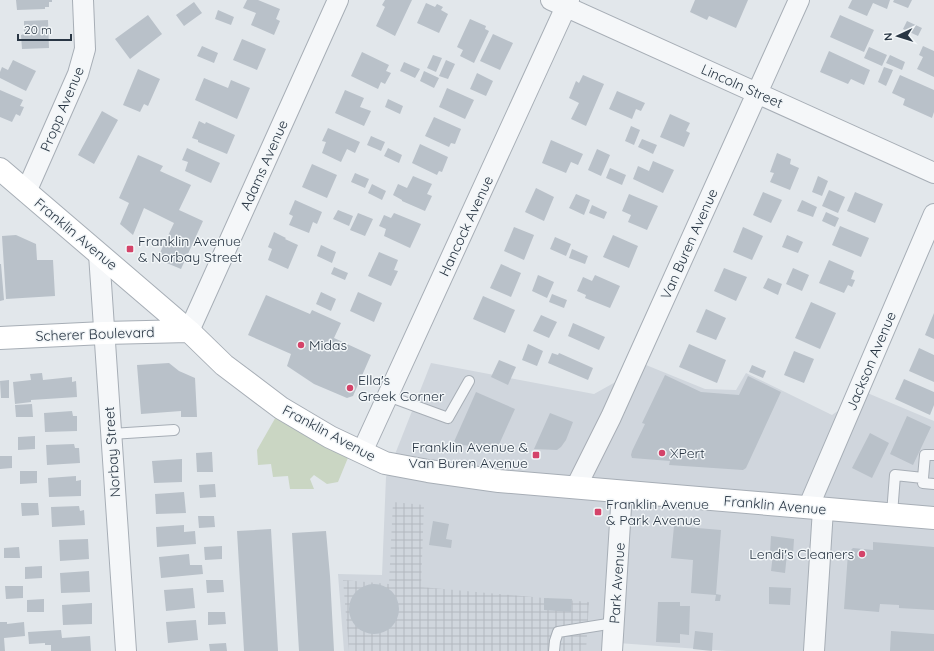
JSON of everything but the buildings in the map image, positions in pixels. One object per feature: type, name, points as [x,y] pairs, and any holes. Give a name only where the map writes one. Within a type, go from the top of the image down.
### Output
[{"type":"main road","name":"Franklin Avenue","points":[[0,169],[189,331],[224,365],[281,408],[330,437],[385,463],[499,481],[934,518]]},
{"type":"main road","name":"Scherer Boulevard","points":[[0,338],[189,331]]},
{"type":"street","name":"Propp Avenue","points":[[26,192],[82,64],[85,49],[82,0]]},
{"type":"street","name":"Adams Avenue","points":[[189,331],[338,0]]},
{"type":"street","name":"Van Buren Avenue","points":[[576,487],[611,418],[799,0]]},
{"type":"street","name":"Lincoln Street","points":[[562,2],[757,93],[934,173]]},
{"type":"street","name":"Hancock Avenue","points":[[362,452],[562,2]]},
{"type":"street","name":"Jackson Avenue","points":[[814,651],[815,508],[934,214]]},
{"type":"street","name":"Norbay Street","points":[[99,254],[126,651]]},
{"type":"street","name":"Park Avenue","points":[[612,651],[622,491]]},
{"type":"lane","points":[[388,396],[448,418],[469,381]]},
{"type":"lane","points":[[111,434],[174,430]]},
{"type":"lane","points":[[934,455],[925,455],[923,478],[923,483],[934,484]]},
{"type":"lane","points":[[892,514],[895,475],[923,478]]},
{"type":"lane","points":[[554,651],[558,632],[614,623]]},
{"type":"shaded area","points":[[431,363],[594,394],[646,365],[705,389],[736,390],[746,373],[832,415],[865,392],[934,421],[934,651],[726,651],[618,643],[617,651],[344,651],[338,574],[382,575],[386,477]]},
{"type":"shaded area","points":[[393,502],[424,505],[421,587],[589,602],[586,651],[349,651],[343,580],[389,584]]},
{"type":"green space","points":[[281,408],[352,448],[338,482],[327,484],[314,475],[310,479],[314,489],[290,489],[288,476],[273,477],[271,464],[258,465],[257,450]]},
{"type":"place","name":"Franklin Avenue & Norbay Street","points":[[130,249]]},
{"type":"place","name":"Midas","points":[[301,345]]},
{"type":"place","name":"Ella's Greek Corner","points":[[350,388]]},
{"type":"place","name":"XPert","points":[[662,453]]},
{"type":"place","name":"Franklin Avenue & Van Buren Avenue","points":[[536,455]]},
{"type":"place","name":"Franklin Avenue & Park Avenue","points":[[598,512]]},
{"type":"place","name":"Lendi's Cleaners","points":[[862,554]]}]
